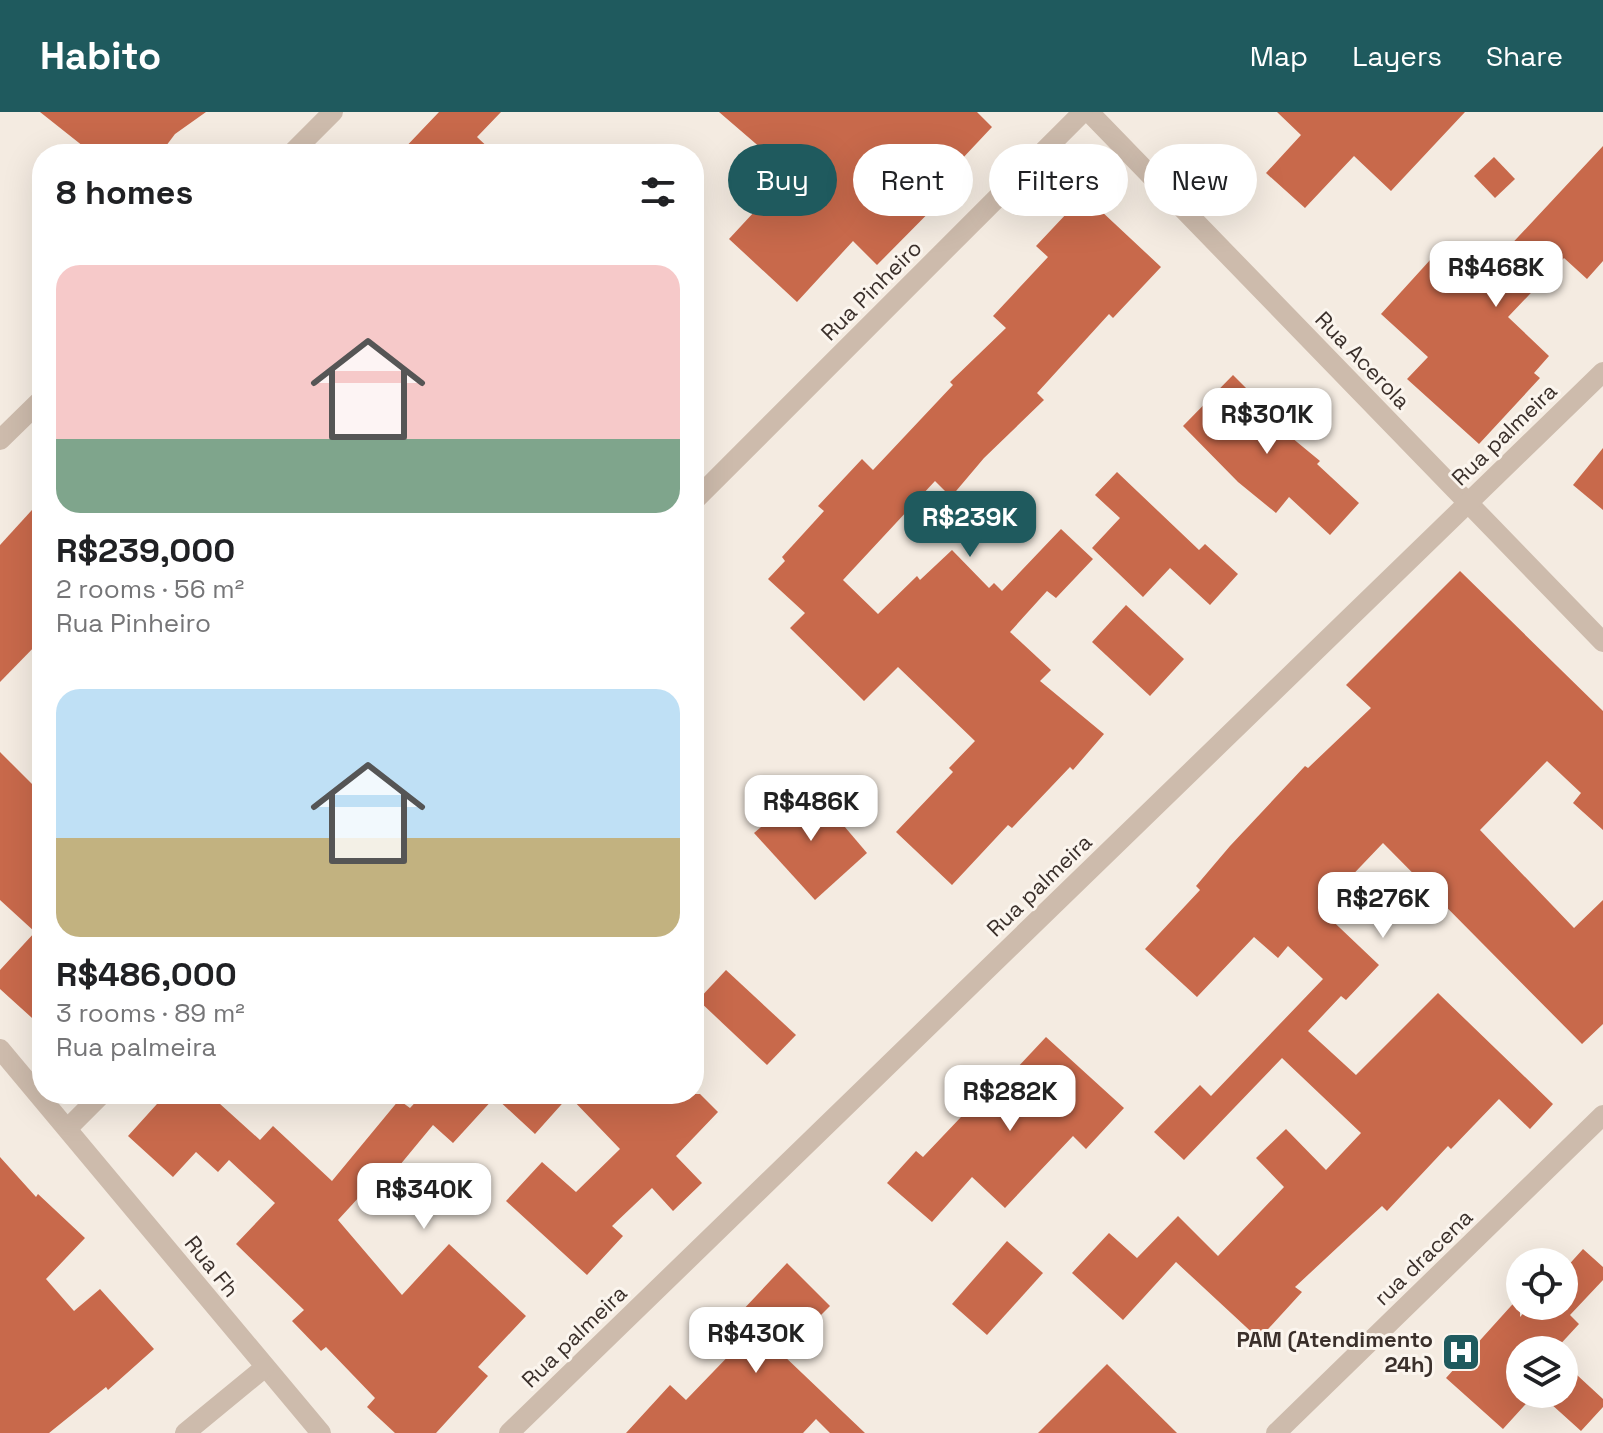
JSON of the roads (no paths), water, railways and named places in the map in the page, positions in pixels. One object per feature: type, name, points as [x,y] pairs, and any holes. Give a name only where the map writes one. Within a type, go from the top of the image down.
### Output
[{"type":"street","points":[[301,144],[333,112]]},
{"type":"street","name":"Rua Pinheiro","points":[[704,491],[1083,112]]},
{"type":"street","name":"Rua Acerola","points":[[1089,112],[1603,642]]},
{"type":"street","name":"Rua palmeira","points":[[509,1433],[1603,372]]},
{"type":"street","points":[[0,440],[32,409]]},
{"type":"street","name":"Rua Fh","points":[[0,1049],[32,1086]]},
{"type":"street","name":"Rua Fh","points":[[47,1104],[321,1433]]},
{"type":"street","points":[[68,1128],[92,1104]]},
{"type":"street","name":"rua dracena","points":[[1276,1433],[1603,1115]]},
{"type":"street","points":[[185,1433],[264,1368]]},
{"type":"place","name":"PAM (Atendimento 24h)","points":[[1461,1352]]}]
